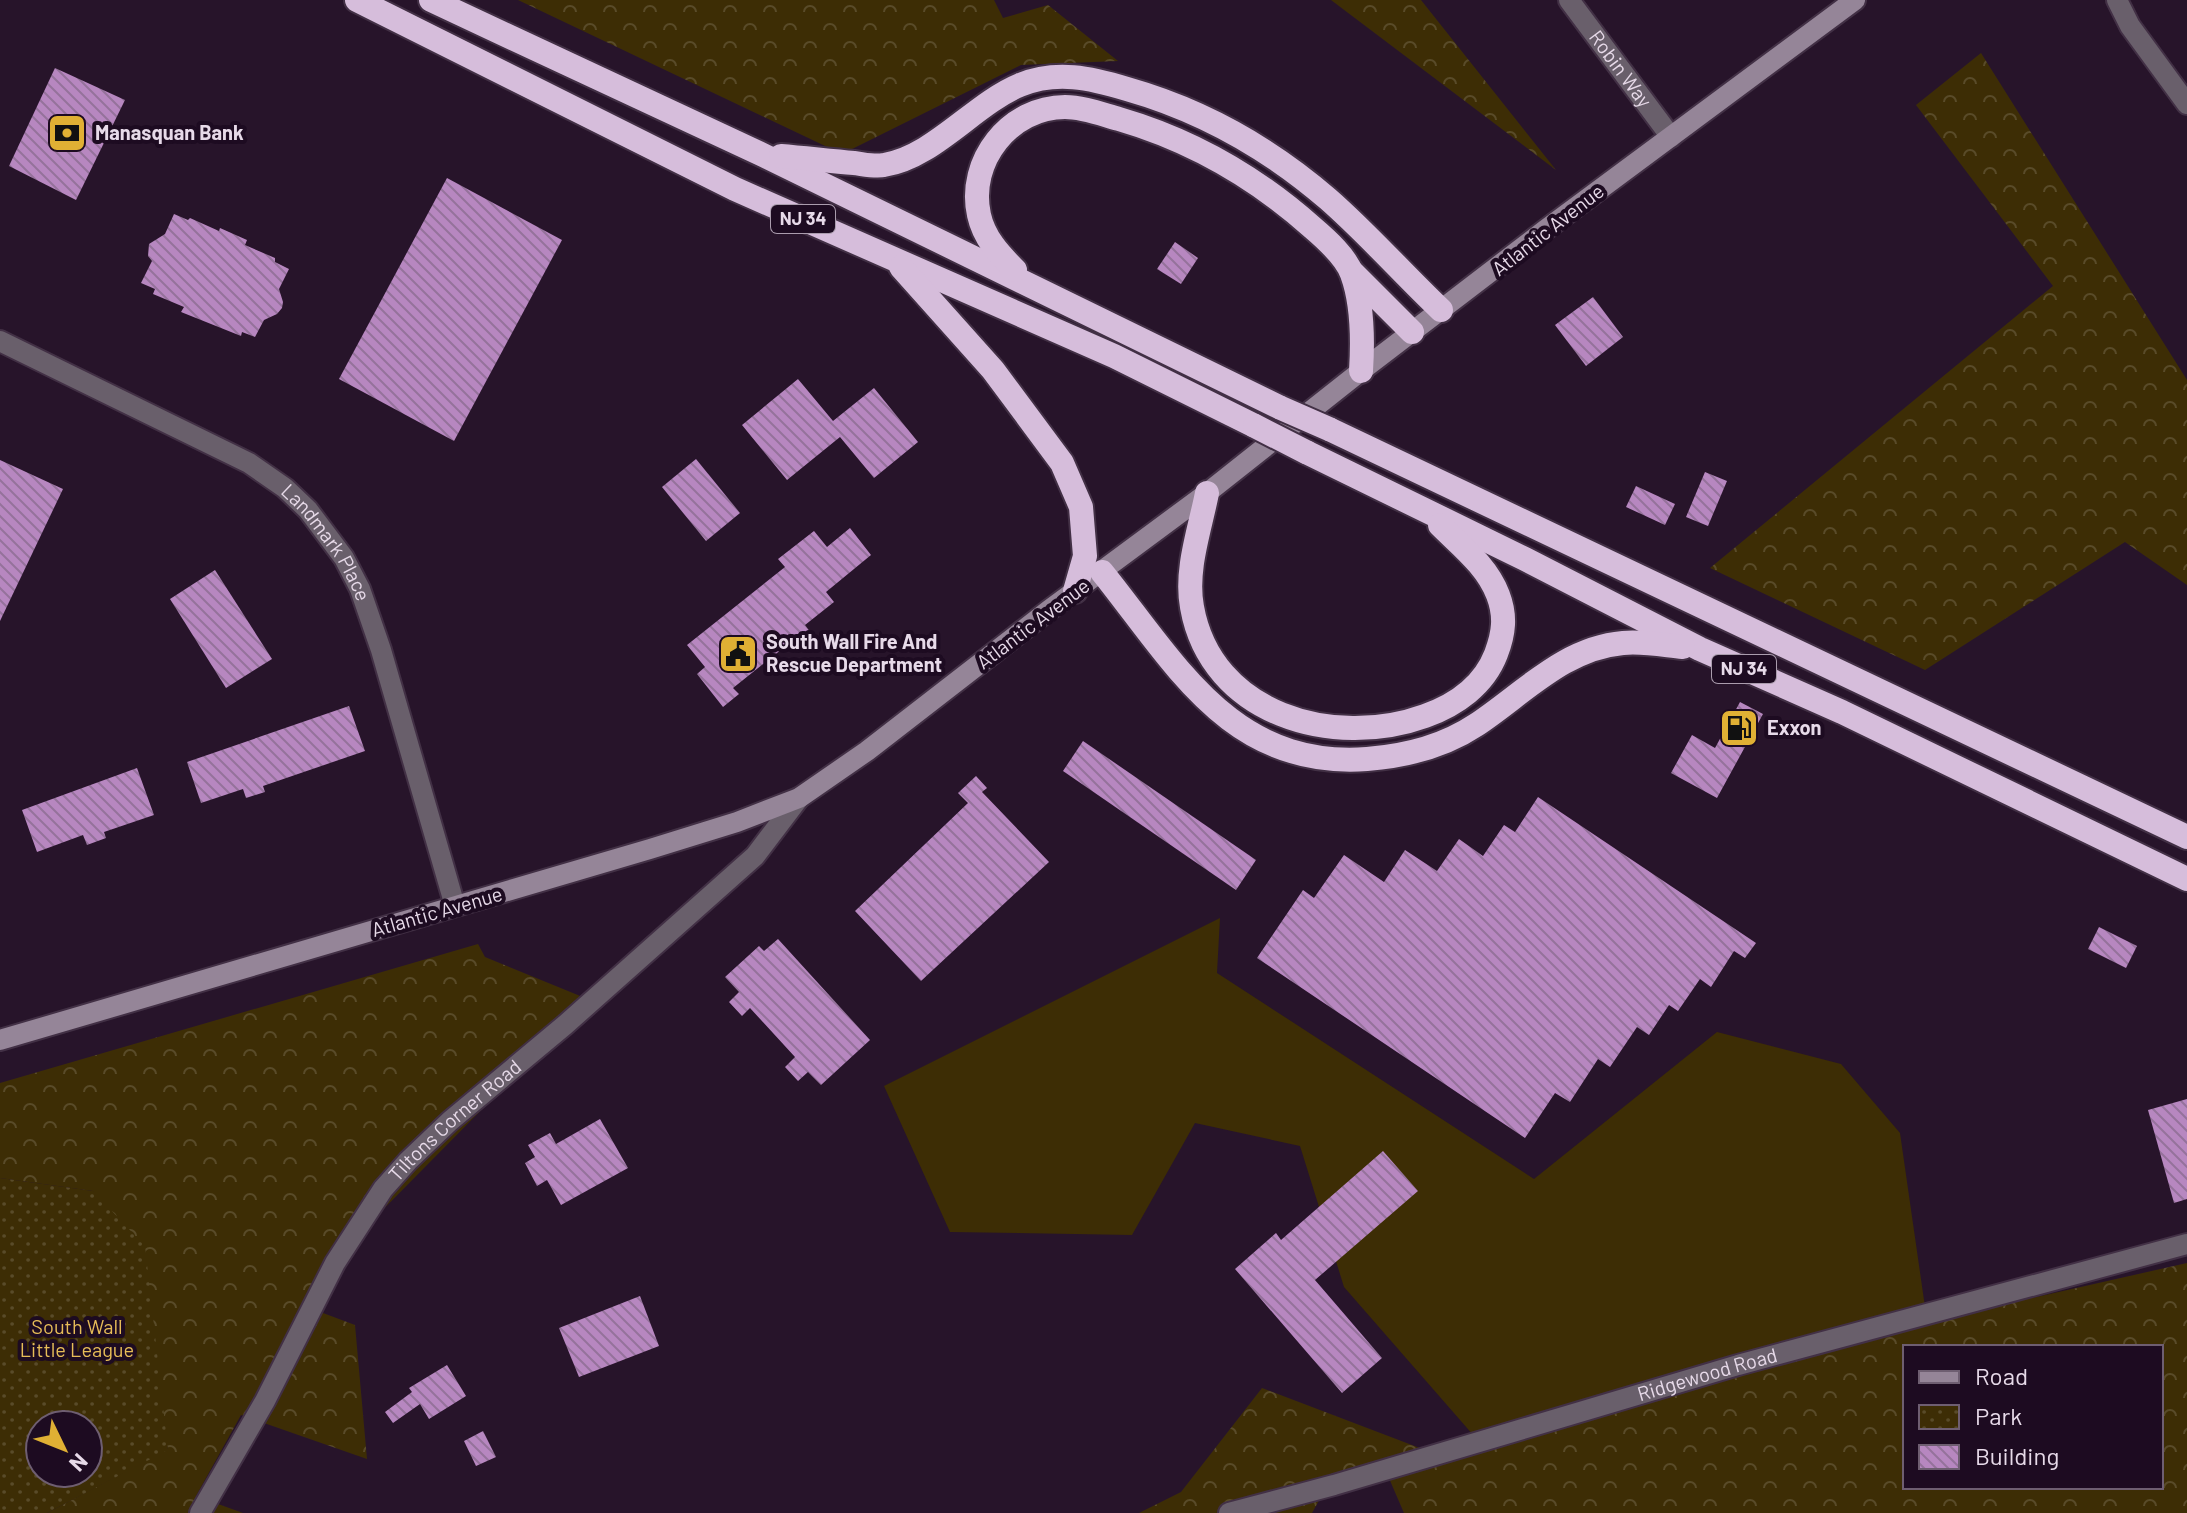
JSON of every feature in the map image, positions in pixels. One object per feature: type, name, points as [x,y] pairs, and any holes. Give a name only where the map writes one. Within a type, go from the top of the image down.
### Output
[{"type":"highway","name":"NJ 34","points":[[357,0],[735,189],[1114,356],[1700,649],[1842,712],[2187,879]]},
{"type":"highway","name":"NJ 34","points":[[431,0],[763,155],[1281,408],[2187,837]]},
{"type":"highway","points":[[763,155],[883,166],[923,149],[990,101],[1020,85],[1066,76],[1096,80],[1145,94],[1190,112],[1231,131],[1272,156],[1330,201],[1441,310]]},
{"type":"highway","points":[[1031,285],[994,249],[979,217],[978,179],[986,157],[1011,125],[1029,115],[1064,107],[1146,127],[1202,151],[1249,178],[1294,211],[1325,239],[1352,272],[1412,332]]},
{"type":"highway","points":[[895,259],[993,370],[1062,463],[1081,507],[1085,556],[1075,591]]},
{"type":"highway","points":[[1352,272],[1360,307],[1361,371]]},
{"type":"highway","points":[[1207,493],[1190,575],[1190,593],[1197,626],[1208,650],[1222,672],[1240,691],[1266,708],[1303,723],[1340,729],[1384,727],[1432,713],[1453,703],[1474,687],[1492,663],[1504,627],[1504,610],[1497,592],[1486,571],[1427,512]]},
{"type":"highway","points":[[1102,572],[1191,683],[1232,724],[1276,746],[1330,759],[1388,758],[1445,742],[1477,724],[1559,664],[1600,646],[1647,642],[1700,649]]},
{"type":"main road","name":"Atlantic Avenue","points":[[0,1040],[737,822],[799,798],[867,751],[1207,493],[1412,332],[1855,0]]},
{"type":"street","name":"Robin Way","points":[[1569,0],[1671,137]]},
{"type":"street","points":[[2117,0],[2130,26],[2187,104]]},
{"type":"street","name":"Landmark Place","points":[[0,341],[249,463],[285,488],[327,533],[360,589],[455,906]]},
{"type":"street","name":"Tiltons Corner Road","points":[[200,1513],[265,1401],[335,1263],[383,1189],[450,1121],[565,1025],[755,856],[799,798]]},
{"type":"street","name":"Ridgewood Road","points":[[1229,1513],[1334,1485],[1738,1365],[2187,1244]]},
{"type":"green space","points":[[518,0],[994,0],[1003,18],[1048,5],[1118,61],[1021,65],[842,154]]},
{"type":"green space","points":[[1331,0],[1421,0],[1556,170]]},
{"type":"green space","points":[[1981,53],[2187,380],[2187,585],[2125,542],[1925,670],[1710,568],[2053,286],[1916,105]]},
{"type":"green space","points":[[1220,918],[1217,973],[1534,1179],[1717,1032],[1841,1064],[1900,1133],[1925,1307],[1474,1436],[1344,1287],[1300,1146],[1195,1123],[1132,1235],[950,1232],[884,1086]]},
{"type":"green space","points":[[478,944],[485,957],[590,1000],[345,1248],[315,1310],[355,1325],[367,1459],[241,1415],[196,1496],[243,1513],[47,1513],[92,1489],[104,1489],[104,1483],[168,1449],[93,1191],[0,1178],[0,1083]]},
{"type":"green space","name":"South Wall Little League","points":[[0,1178],[93,1191],[145,1246],[168,1450],[104,1483],[104,1409],[24,1409],[24,1489],[93,1489],[47,1513],[0,1513]]},
{"type":"green space","points":[[2187,1263],[2187,1513],[1404,1513],[1382,1462],[1332,1477],[1312,1513],[1139,1513],[1181,1492],[1262,1388],[1425,1450],[1930,1321]]},
{"type":"building","name":"Manasquan Bank","points":[[55,68],[125,100],[76,200],[9,166]]},
{"type":"building","points":[[447,178],[562,240],[454,441],[339,379]]},
{"type":"building","points":[[174,214],[247,240],[245,245],[275,258],[275,262],[289,269],[279,289],[282,308],[264,320],[255,337],[242,332],[241,336],[181,312],[184,307],[153,294],[155,289],[141,283],[152,261],[148,256],[149,244],[165,234]]},
{"type":"building","points":[[1175,242],[1198,258],[1181,284],[1157,269]]},
{"type":"building","points":[[1593,297],[1623,337],[1586,366],[1555,325]]},
{"type":"building","points":[[798,379],[833,421],[874,388],[918,442],[874,478],[840,437],[787,480],[742,425]]},
{"type":"building","points":[[696,459],[740,513],[706,541],[662,487]]},
{"type":"building","points":[[0,460],[63,489],[0,621]]},
{"type":"building","points":[[1705,472],[1727,481],[1708,526],[1686,517]]},
{"type":"building","points":[[1636,486],[1675,504],[1665,525],[1626,507]]},
{"type":"building","points":[[850,528],[871,555],[826,592],[834,602],[805,625],[814,637],[799,649],[792,641],[733,688],[739,694],[723,707],[697,674],[705,667],[687,645],[785,567],[778,559],[814,531],[827,547]]},
{"type":"building","points":[[215,570],[272,659],[226,688],[170,599]]},
{"type":"building","points":[[1740,702],[1763,714],[1717,798],[1671,773],[1692,735],[1715,748]]},
{"type":"building","points":[[349,706],[365,751],[263,786],[265,792],[246,798],[243,789],[201,803],[187,762]]},
{"type":"building","points":[[1083,741],[1256,860],[1236,890],[1063,771]]},
{"type":"building","points":[[137,768],[154,815],[104,832],[106,838],[87,845],[83,835],[37,852],[22,810]]},
{"type":"building","points":[[976,776],[987,788],[982,792],[1049,862],[921,981],[855,911],[968,803],[958,793]]},
{"type":"building","points":[[1538,797],[1756,943],[1745,958],[1734,951],[1711,987],[1700,979],[1678,1011],[1669,1005],[1649,1035],[1637,1027],[1610,1067],[1598,1059],[1570,1102],[1555,1093],[1525,1138],[1257,958],[1303,890],[1314,898],[1344,855],[1384,882],[1405,850],[1437,871],[1459,839],[1483,856],[1504,825],[1515,832]]},
{"type":"building","points":[[2099,927],[2137,946],[2126,968],[2088,949]]},
{"type":"building","points":[[778,939],[870,1040],[821,1085],[808,1072],[798,1081],[785,1067],[795,1057],[750,1008],[742,1016],[729,1002],[739,992],[725,977],[759,946],[764,951]]},
{"type":"building","points":[[2187,1099],[2187,1199],[2174,1203],[2148,1110]]},
{"type":"building","points":[[600,1119],[628,1168],[561,1205],[547,1180],[537,1186],[525,1163],[535,1157],[528,1145],[550,1133],[556,1144]]},
{"type":"building","points":[[1383,1151],[1418,1191],[1315,1280],[1382,1358],[1342,1393],[1235,1269],[1276,1233],[1281,1240]]},
{"type":"building","points":[[640,1296],[659,1346],[579,1377],[559,1328]]},
{"type":"building","points":[[447,1365],[466,1396],[429,1419],[420,1404],[393,1423],[385,1412],[412,1392],[409,1388]]},
{"type":"building","points":[[483,1431],[496,1457],[476,1466],[464,1441]]},
{"type":"place","name":"Manasquan Bank","points":[[67,133]]},
{"type":"place","name":"South Wall Fire And Rescue Department","points":[[738,654]]},
{"type":"place","name":"Exxon","points":[[1739,728]]}]
